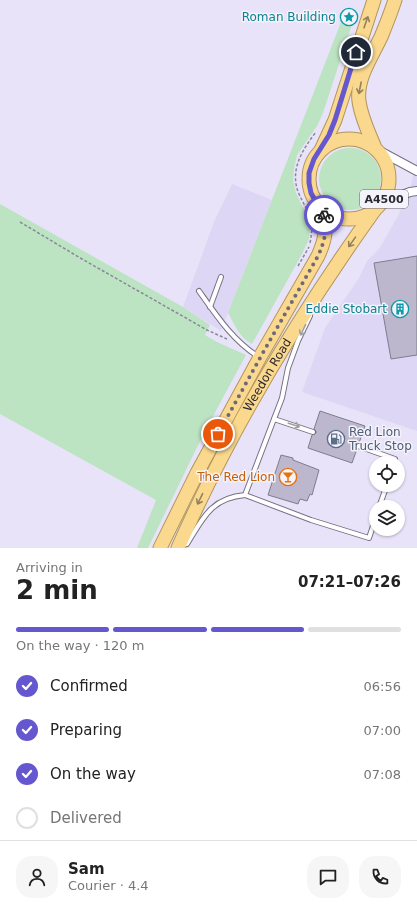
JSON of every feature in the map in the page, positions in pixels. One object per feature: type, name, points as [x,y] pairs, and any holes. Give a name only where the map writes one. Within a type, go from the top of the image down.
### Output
[{"type":"highway","points":[[322,209],[311,193],[309,178],[312,164],[335,120],[374,0]]},
{"type":"highway","name":"A4500","points":[[322,209],[335,217],[349,219],[363,217],[378,207],[389,187],[389,175],[385,160],[376,149],[362,113],[359,101],[359,91],[363,76],[396,0]]},
{"type":"highway","points":[[320,151],[332,142],[346,139],[360,140],[376,149]]},
{"type":"highway","name":"Weedon Road","points":[[178,548],[209,480],[235,430],[307,307],[378,207]]},
{"type":"highway","name":"Weedon Road","points":[[160,548],[198,473],[260,358],[318,256],[324,243],[326,226],[322,209]]},
{"type":"street","points":[[376,149],[417,171]]},
{"type":"street","points":[[378,207],[410,192],[417,191]]},
{"type":"lane","points":[[244,495],[282,398],[288,368],[298,341],[332,270]]},
{"type":"lane","points":[[210,306],[221,277]]},
{"type":"lane","points":[[198,291],[222,324],[251,352],[260,358]]},
{"type":"lane","points":[[274,419],[313,432]]},
{"type":"lane","points":[[358,446],[386,456]]},
{"type":"lane","points":[[184,548],[199,523],[211,508],[221,500],[244,495],[311,520],[369,538],[370,536]]},
{"type":"path","points":[[295,271],[310,244],[313,230],[312,219],[299,193],[296,182],[296,168],[300,155],[318,129]]},
{"type":"path","points":[[20,222],[82,260],[207,330],[227,339]]},
{"type":"shaded area","points":[[417,159],[417,431],[302,392],[325,328],[359,278],[367,261],[379,249],[398,216],[411,185]]},
{"type":"shaded area","points":[[232,184],[272,200],[221,331],[183,307],[214,222]]},
{"type":"green space","points":[[343,17],[354,18],[323,113],[317,126],[297,155],[294,169],[293,180],[296,193],[308,218],[310,227],[309,239],[252,344],[244,338],[228,313]]},
{"type":"green space","points":[[350,148],[362,151],[372,157],[378,167],[381,179],[378,191],[372,201],[362,207],[350,210],[338,207],[328,201],[322,191],[319,179],[322,167],[328,157],[338,151]]},
{"type":"green space","points":[[0,204],[183,307],[210,325],[205,335],[246,355],[205,431],[148,548],[137,548],[156,500],[0,414]]},
{"type":"building","name":"Eddie Stobart","points":[[417,256],[417,355],[391,359],[374,263]]},
{"type":"building","name":"Red Lion Truck Stop","points":[[320,411],[365,426],[359,443],[356,443],[355,445],[357,449],[352,463],[308,448],[312,435],[316,433],[314,429]]},
{"type":"building","name":"The Red Lion","points":[[281,455],[293,458],[293,460],[319,470],[312,495],[310,494],[307,501],[300,499],[298,504],[268,495]]},
{"type":"way so far","points":[[218,434],[318,256],[326,234],[324,215]]},
{"type":"place","name":"Roman Building","points":[[349,17]]},
{"type":"place","name":"Eddie Stobart","points":[[400,309]]},
{"type":"place","name":"Red Lion Truck Stop","points":[[336,439]]},
{"type":"place","name":"The Red Lion","points":[[288,477]]},
{"type":"route","points":[[324,215],[322,209],[311,193],[309,173],[314,159],[329,135],[335,120],[356,52]]}]
